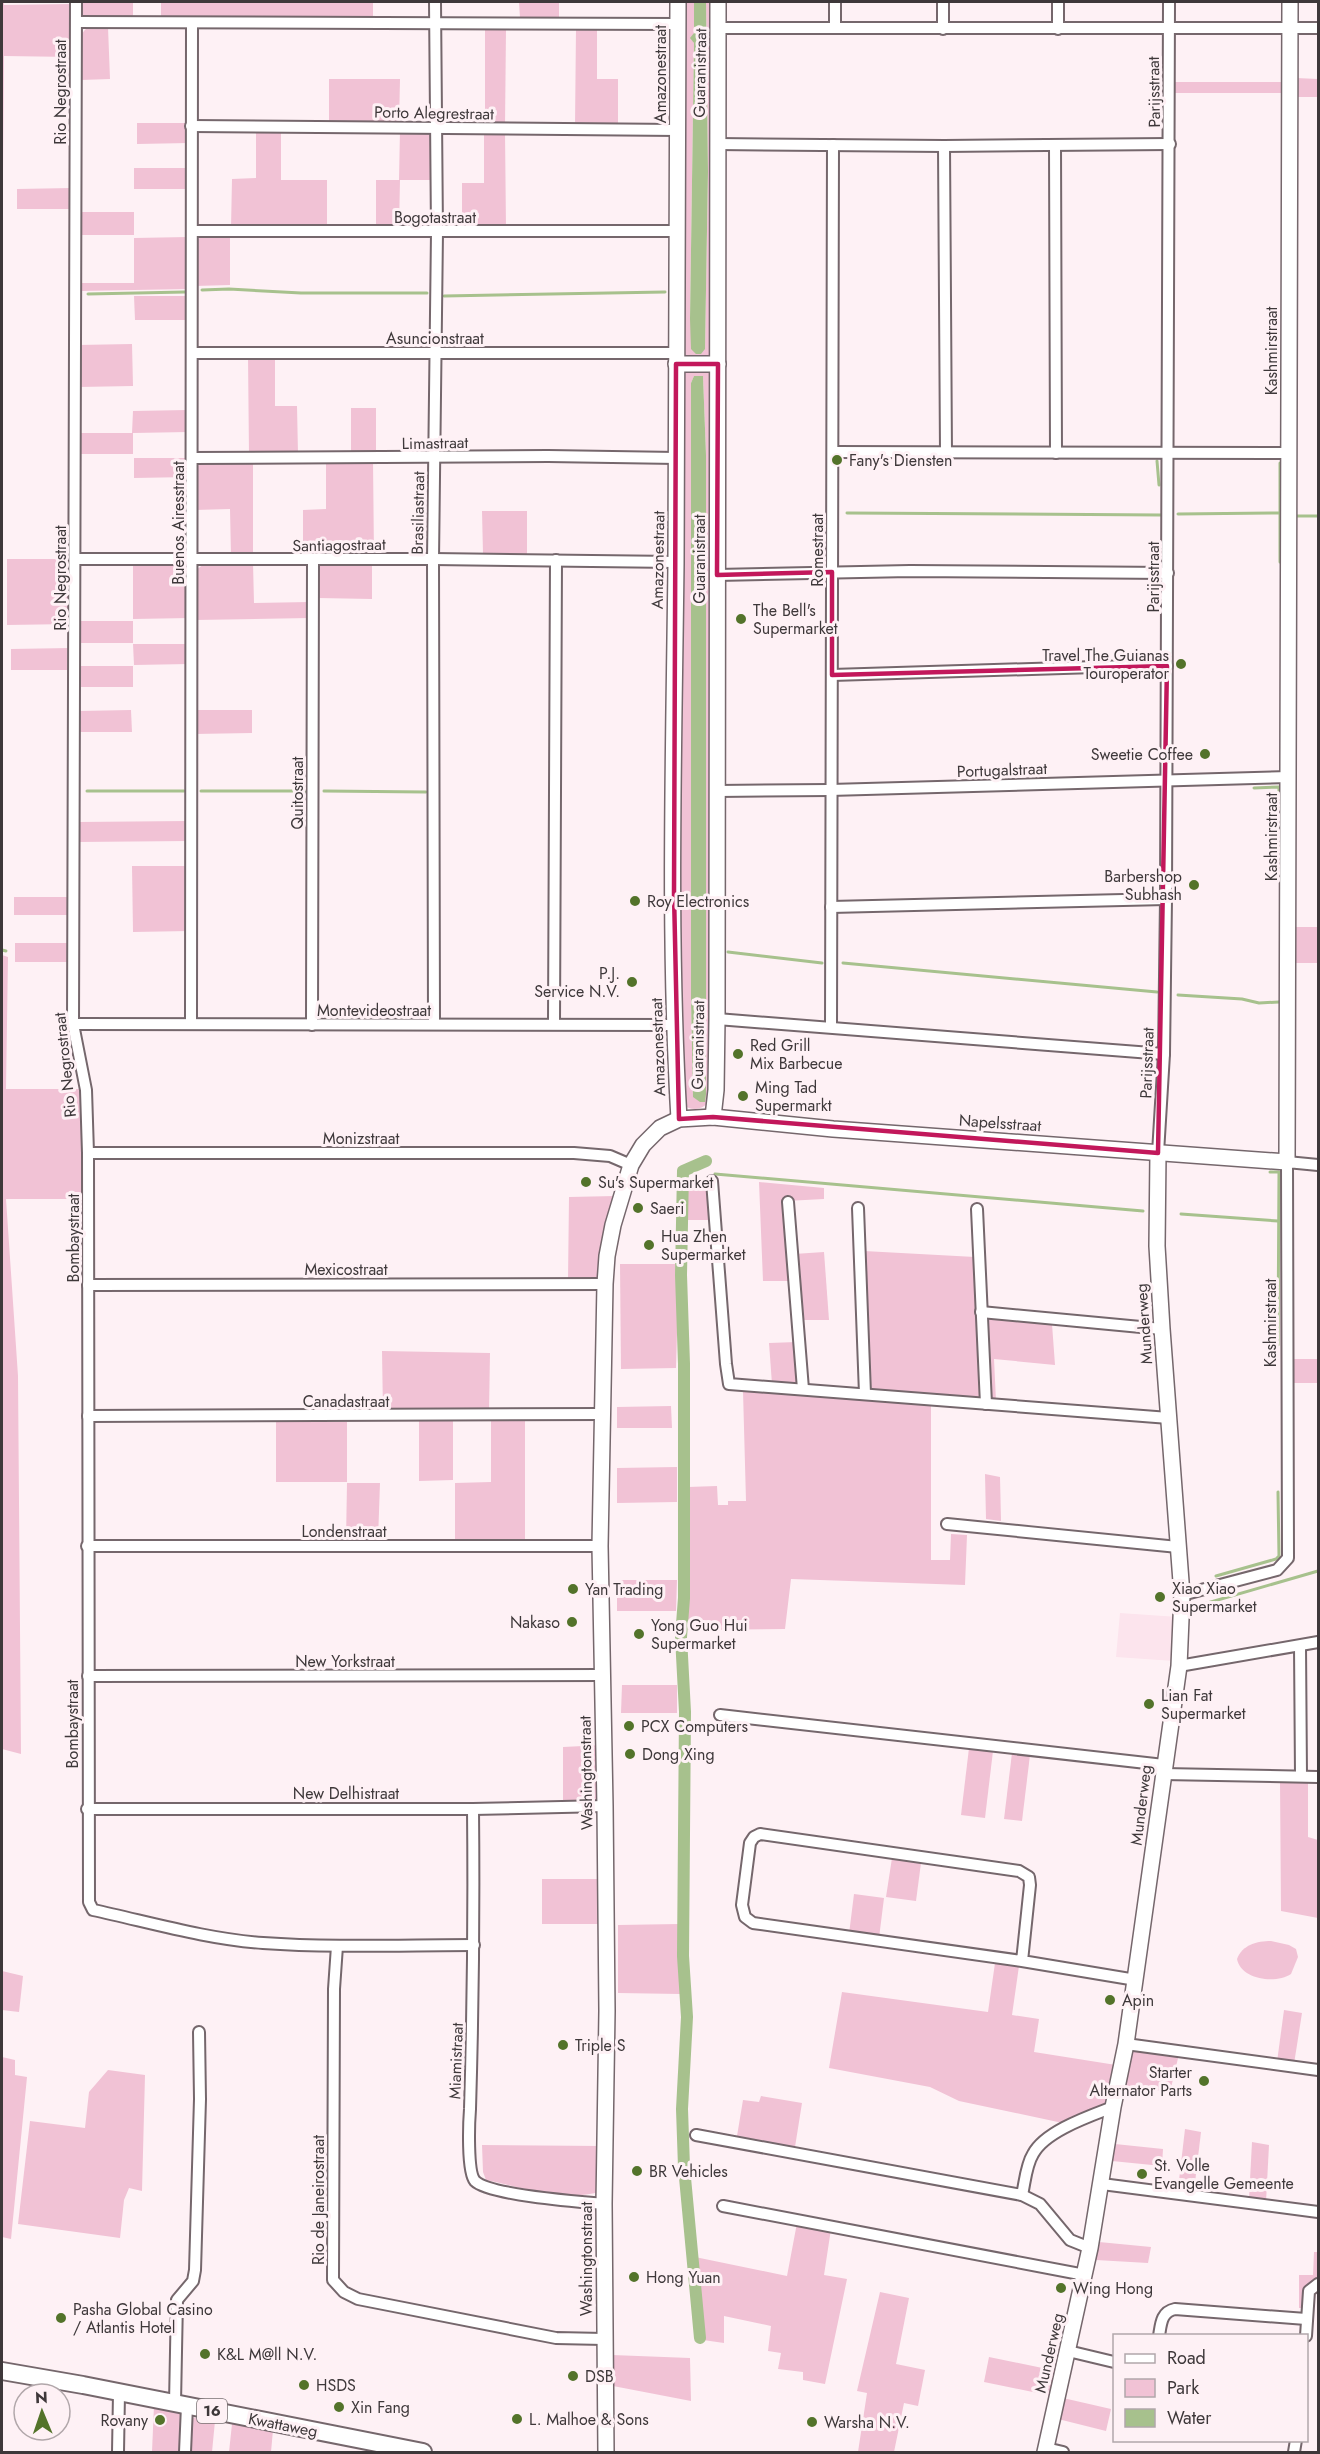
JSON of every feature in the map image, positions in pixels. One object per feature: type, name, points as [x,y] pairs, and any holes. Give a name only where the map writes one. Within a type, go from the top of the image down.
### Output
[{"type":"main road","name":"Kwattaweg","points":[[2,2371],[423,2452]]},
{"type":"street","name":"Rio Negrostraat","points":[[76,2],[73,1024],[86,1090],[88,1153]]},
{"type":"street","name":"Brasiliastraat","points":[[434,1024],[433,559],[437,232],[435,2]]},
{"type":"street","name":"Amazonestraat","points":[[678,2],[674,797],[675,1025],[679,1119]]},
{"type":"street","name":"Guaranistraat","points":[[712,1117],[716,1090],[717,1019],[718,2]]},
{"type":"street","points":[[835,2],[835,28]]},
{"type":"street","points":[[943,2],[943,29]]},
{"type":"street","points":[[1058,2],[1058,28]]},
{"type":"street","name":"Parijsstraat","points":[[1158,1153],[1164,1053],[1166,899],[1170,144],[1168,2]]},
{"type":"street","name":"Kashmirstraat","points":[[1182,1594],[1277,1570],[1288,1558],[1290,2]]},
{"type":"street","points":[[76,22],[678,24]]},
{"type":"street","name":"Buenos Airesstraat","points":[[192,23],[192,1023]]},
{"type":"street","points":[[718,28],[1318,28]]},
{"type":"street","name":"Porto Alegrestraat","points":[[191,126],[678,130]]},
{"type":"street","points":[[717,144],[833,146],[1170,144]]},
{"type":"street","points":[[1055,145],[1056,453]]},
{"type":"street","name":"Romestraat","points":[[831,1027],[833,146]]},
{"type":"street","points":[[944,146],[946,453]]},
{"type":"street","name":"Bogotastraat","points":[[192,231],[678,231]]},
{"type":"street","name":"Asuncionstraat","points":[[193,353],[434,353],[676,359]]},
{"type":"street","points":[[676,359],[717,364]]},
{"type":"street","points":[[833,452],[1289,453]]},
{"type":"street","name":"Limastraat","points":[[192,458],[548,456],[677,458]]},
{"type":"street","name":"Santiagostraat","points":[[75,559],[676,562]]},
{"type":"street","points":[[554,1023],[556,560]]},
{"type":"street","name":"Quitostraat","points":[[312,1025],[313,561]]},
{"type":"street","points":[[717,575],[832,572],[1168,573]]},
{"type":"street","points":[[832,675],[1167,666]]},
{"type":"street","name":"Portugalstraat","points":[[717,791],[1289,777]]},
{"type":"street","points":[[831,907],[1166,899]]},
{"type":"street","points":[[717,1019],[1164,1053]]},
{"type":"street","name":"Montevideostraat","points":[[73,1024],[675,1025]]},
{"type":"street","name":"Napelsstraat","points":[[679,1119],[712,1117],[833,1129],[1318,1165]]},
{"type":"street","name":"Washingtonstraat","points":[[606,2452],[604,2204],[607,2011],[600,1546],[605,1284],[613,1225],[632,1166],[643,1145],[660,1128],[679,1119]]},
{"type":"street","name":"Monizstraat","points":[[88,1153],[574,1153],[610,1156],[632,1166]]},
{"type":"street","name":"Bombaystraat","points":[[88,1153],[87,1892],[89,1902],[93,1910],[261,1943],[336,1946],[474,1945]]},
{"type":"street","name":"Munderweg","points":[[1046,2450],[1085,2275],[1126,2044],[1179,1666],[1182,1594],[1157,1246],[1158,1153]]},
{"type":"street","points":[[712,1181],[729,1384],[1169,1418]]},
{"type":"street","points":[[788,1202],[803,1389]]},
{"type":"street","points":[[858,1208],[865,1394]]},
{"type":"street","points":[[977,1209],[986,1404]]},
{"type":"street","name":"Mexicostraat","points":[[87,1285],[605,1284]]},
{"type":"street","points":[[981,1312],[1162,1329]]},
{"type":"street","name":"Canadastraat","points":[[88,1416],[603,1414]]},
{"type":"street","points":[[947,1524],[1178,1547]]},
{"type":"street","name":"Londenstraat","points":[[87,1546],[600,1546]]},
{"type":"street","points":[[1179,1666],[1318,1642]]},
{"type":"street","points":[[1300,1646],[1300,1776]]},
{"type":"street","name":"New Yorkstraat","points":[[88,1676],[602,1675]]},
{"type":"street","points":[[720,1715],[1163,1770],[1318,1777]]},
{"type":"street","name":"New Delhistraat","points":[[87,1809],[473,1809],[605,1806]]},
{"type":"street","name":"Miamistraat","points":[[473,1809],[474,1945],[469,2118],[471,2170],[474,2180],[486,2187],[549,2199],[604,2204]]},
{"type":"street","points":[[1022,1961],[1030,1885],[1029,1877],[1019,1871],[760,1834],[750,1843],[742,1905],[745,1917],[753,1923],[1022,1961],[1136,1980]]},
{"type":"street","name":"Rio de Janeirostraat","points":[[336,1946],[333,2280],[344,2292],[358,2299],[556,2338],[604,2339]]},
{"type":"street","points":[[185,2452],[177,2300],[193,2281],[195,2275],[200,2099],[199,2032]]},
{"type":"street","points":[[1126,2044],[1318,2070]]},
{"type":"street","points":[[1022,2195],[1032,2155],[1044,2141],[1073,2124],[1113,2107]]},
{"type":"street","points":[[696,2135],[1022,2195],[1040,2204],[1070,2240],[1090,2248]]},
{"type":"street","points":[[1102,2184],[1318,2212]]},
{"type":"street","points":[[723,2206],[1085,2275]]},
{"type":"street","points":[[1306,2334],[1309,2292],[1318,2284]]},
{"type":"street","points":[[1158,2334],[1163,2315],[1168,2310],[1306,2319]]},
{"type":"street","points":[[1068,2350],[1113,2362]]},
{"type":"street","points":[[118,2452],[119,2393]]},
{"type":"street","points":[[1046,2450],[1063,2452]]},
{"type":"highlighted area","points":[[676,364],[718,364],[717,575],[832,572],[832,675],[1167,666],[1158,1153],[713,1117],[679,1119],[674,894]]},
{"type":"shaded area","points":[[1120,1613],[1178,1617],[1174,1661],[1116,1657]]},
{"type":"green space","points":[[2,2],[4,5],[72,4],[73,57],[4,56],[2,290]]},
{"type":"green space","points":[[81,2],[133,2],[133,17],[83,16]]},
{"type":"green space","points":[[161,2],[373,2],[373,18],[161,19]]},
{"type":"green space","points":[[519,2],[559,2],[559,17],[520,18]]},
{"type":"green space","points":[[683,2],[694,2],[694,33],[691,38],[694,43],[690,319],[705,349],[708,172],[706,2],[714,2],[712,358],[685,358],[683,355]]},
{"type":"green space","points":[[89,27],[108,27],[110,79],[81,80],[81,36]]},
{"type":"green space","points":[[576,28],[597,28],[597,79],[618,79],[618,126],[575,126]]},
{"type":"green space","points":[[485,29],[506,29],[505,126],[485,126]]},
{"type":"green space","points":[[1296,78],[1318,79],[1318,97],[1296,97]]},
{"type":"green space","points":[[329,79],[400,79],[399,124],[329,124]]},
{"type":"green space","points":[[1173,82],[1285,82],[1285,93],[1173,93]]},
{"type":"green space","points":[[137,123],[188,123],[189,143],[137,144]]},
{"type":"green space","points":[[256,130],[281,130],[281,180],[327,180],[327,228],[231,228],[232,179],[256,178]]},
{"type":"green space","points":[[400,130],[433,130],[432,180],[400,180],[399,228],[376,228],[376,180],[399,180]]},
{"type":"green space","points":[[484,132],[505,132],[506,229],[462,229],[462,183],[484,183]]},
{"type":"green space","points":[[134,168],[189,168],[189,189],[134,189]]},
{"type":"green space","points":[[72,188],[72,209],[17,209],[17,189]]},
{"type":"green space","points":[[80,212],[134,212],[134,235],[81,235]]},
{"type":"green space","points":[[230,234],[230,285],[195,286],[196,242],[201,236]]},
{"type":"green space","points":[[188,237],[188,289],[81,291],[81,283],[134,283],[134,238]]},
{"type":"green space","points":[[134,296],[188,296],[188,320],[135,320]]},
{"type":"green space","points":[[132,344],[133,386],[79,387],[78,345]]},
{"type":"green space","points":[[248,356],[275,356],[275,406],[297,406],[298,454],[249,455]]},
{"type":"green space","points":[[685,369],[703,369],[712,372],[710,1100],[697,1109],[682,1104],[679,1079],[681,378]],"holes":[[[694,376],[703,376],[706,455],[706,1094],[693,1097],[691,383]]]},
{"type":"green space","points":[[351,408],[376,408],[376,455],[351,455]]},
{"type":"green space","points":[[187,410],[188,432],[133,433],[133,454],[80,454],[80,433],[132,433],[133,411]]},
{"type":"green space","points":[[134,458],[189,458],[189,477],[134,478]]},
{"type":"green space","points":[[253,460],[253,556],[231,556],[230,509],[195,510],[195,470],[201,462]]},
{"type":"green space","points":[[373,461],[374,556],[303,557],[303,510],[326,509],[326,462]]},
{"type":"green space","points":[[482,511],[527,511],[527,555],[483,554]]},
{"type":"green space","points":[[7,559],[71,559],[71,624],[7,625]]},
{"type":"green space","points":[[133,563],[186,563],[190,618],[133,619]]},
{"type":"green space","points":[[253,563],[254,603],[309,602],[309,618],[195,620],[196,570],[204,564]]},
{"type":"green space","points":[[319,564],[372,564],[372,599],[318,598]]},
{"type":"green space","points":[[78,621],[133,621],[133,643],[78,643]]},
{"type":"green space","points":[[133,644],[189,644],[189,664],[134,665]]},
{"type":"green space","points":[[70,648],[70,670],[11,670],[11,649]]},
{"type":"green space","points":[[78,666],[133,666],[133,687],[78,687]]},
{"type":"green space","points":[[131,710],[132,732],[79,732],[79,711]]},
{"type":"green space","points":[[194,710],[252,710],[252,733],[194,734]]},
{"type":"green space","points":[[188,821],[188,841],[78,842],[78,822]]},
{"type":"green space","points":[[132,866],[188,866],[189,931],[133,932]]},
{"type":"green space","points":[[14,897],[69,897],[69,915],[14,915]]},
{"type":"green space","points":[[1292,927],[1318,927],[1318,963],[1292,963]]},
{"type":"green space","points":[[15,943],[68,943],[67,962],[15,962]]},
{"type":"green space","points":[[2,955],[8,957],[6,1089],[81,1089],[85,1199],[6,1199],[18,1376],[21,1754],[2,1749]]},
{"type":"green space","points":[[688,1182],[709,1182],[712,1220],[686,1220]]},
{"type":"green space","points":[[759,1182],[824,1188],[824,1199],[786,1201],[792,1281],[763,1281]]},
{"type":"green space","points":[[615,1196],[601,1274],[590,1279],[568,1280],[569,1197]]},
{"type":"green space","points":[[864,1251],[975,1257],[979,1318],[1052,1324],[1055,1365],[994,1359],[996,1401],[873,1392],[870,1388]]},
{"type":"green space","points":[[824,1252],[829,1320],[799,1320],[794,1254]]},
{"type":"green space","points":[[620,1264],[679,1264],[676,1368],[621,1369]]},
{"type":"green space","points":[[797,1342],[801,1385],[772,1384],[769,1343]]},
{"type":"green space","points":[[382,1351],[490,1353],[489,1412],[383,1412]]},
{"type":"green space","points":[[1294,1359],[1318,1359],[1318,1383],[1294,1383]]},
{"type":"green space","points":[[743,1391],[931,1403],[931,1560],[950,1560],[951,1534],[967,1535],[965,1585],[791,1579],[785,1629],[688,1630],[688,1487],[717,1486],[718,1505],[728,1505],[728,1501],[746,1501]]},
{"type":"green space","points":[[671,1406],[672,1428],[617,1428],[617,1407]]},
{"type":"green space","points":[[419,1421],[453,1421],[453,1480],[419,1481]]},
{"type":"green space","points":[[491,1421],[525,1421],[525,1540],[455,1540],[455,1483],[491,1482]]},
{"type":"green space","points":[[276,1422],[347,1422],[347,1482],[276,1482]]},
{"type":"green space","points":[[677,1467],[677,1502],[617,1503],[617,1468]]},
{"type":"green space","points":[[985,1474],[1000,1477],[1001,1521],[986,1519]]},
{"type":"green space","points":[[347,1483],[380,1483],[378,1540],[346,1541]]},
{"type":"green space","points":[[617,1580],[677,1580],[676,1611],[617,1611]]},
{"type":"green space","points":[[622,1685],[677,1685],[677,1713],[621,1713]]},
{"type":"green space","points":[[603,1745],[599,1798],[593,1801],[563,1801],[563,1747]]},
{"type":"green space","points":[[969,1748],[993,1751],[985,1818],[961,1815]]},
{"type":"green space","points":[[1012,1753],[1030,1755],[1022,1821],[1004,1819]]},
{"type":"green space","points":[[1280,1781],[1308,1781],[1308,1837],[1318,1840],[1318,1918],[1281,1911]]},
{"type":"green space","points":[[892,1858],[921,1863],[916,1901],[886,1897]]},
{"type":"green space","points":[[542,1879],[597,1879],[598,1924],[542,1924]]},
{"type":"green space","points":[[854,1894],[884,1898],[879,1938],[849,1934]]},
{"type":"green space","points":[[679,1924],[680,1994],[618,1993],[618,1925]]},
{"type":"green space","points":[[1271,1941],[1296,1949],[1298,1957],[1291,1974],[1277,1979],[1268,1979],[1245,1972],[1237,1959],[1242,1950],[1255,1943]]},
{"type":"green space","points":[[995,1963],[1019,1966],[1012,2015],[1039,2019],[1034,2052],[1116,2065],[1110,2104],[1072,2125],[959,2101],[930,2087],[829,2068],[842,1992],[988,2012]]},
{"type":"green space","points":[[2,1971],[23,1976],[19,2012],[2,2010]]},
{"type":"green space","points":[[1284,2010],[1302,2013],[1294,2064],[1277,2062]]},
{"type":"green space","points":[[1132,2049],[1179,2054],[1170,2092],[1125,2086]]},
{"type":"green space","points":[[2,2057],[15,2060],[15,2075],[27,2077],[11,2239],[2,2237]]},
{"type":"green space","points":[[108,2070],[145,2075],[142,2191],[129,2188],[124,2200],[120,2238],[18,2224],[30,2121],[85,2128],[89,2092]]},
{"type":"green space","points":[[761,2096],[802,2103],[795,2147],[737,2136],[743,2100],[759,2102]]},
{"type":"green space","points":[[1185,2129],[1201,2132],[1194,2191],[1178,2189]]},
{"type":"green space","points":[[1252,2142],[1269,2145],[1266,2202],[1249,2199]]},
{"type":"green space","points":[[1115,2144],[1163,2149],[1162,2166],[1112,2161]]},
{"type":"green space","points":[[482,2145],[601,2146],[599,2192],[586,2195],[557,2194],[486,2180],[483,2172]]},
{"type":"green space","points":[[797,2223],[831,2229],[824,2275],[847,2279],[825,2384],[803,2380],[803,2372],[778,2369],[781,2353],[768,2351],[771,2326],[724,2316],[724,2343],[703,2340],[695,2257],[787,2276]]},
{"type":"green space","points":[[1099,2242],[1151,2247],[1148,2263],[1096,2260]]},
{"type":"green space","points":[[1314,2252],[1318,2252],[1318,2282],[1304,2308],[1299,2308],[1299,2275],[1313,2275]]},
{"type":"green space","points":[[880,2292],[909,2298],[896,2364],[925,2370],[918,2406],[904,2403],[894,2452],[858,2452],[867,2393],[857,2391]]},
{"type":"green space","points":[[612,2355],[690,2358],[691,2401],[613,2386]]},
{"type":"green space","points":[[989,2357],[1057,2371],[1052,2396],[984,2382]]},
{"type":"green space","points":[[1063,2398],[1111,2409],[1106,2431],[1058,2419]]},
{"type":"green space","points":[[154,2405],[182,2410],[180,2452],[152,2452]]},
{"type":"green space","points":[[190,2417],[215,2421],[212,2452],[188,2452]]},
{"type":"green space","points":[[232,2424],[273,2430],[271,2452],[229,2452]]},
{"type":"water","points":[[694,2],[706,2],[708,172],[705,349],[701,354],[696,354],[691,349],[690,319],[694,43],[690,38],[694,33]]},
{"type":"water","points":[[694,376],[703,376],[706,455],[705,1102],[700,1102],[693,1097],[691,1001],[691,383]]},
{"type":"waterway","points":[[202,290],[427,293]]},
{"type":"waterway","points":[[88,294],[185,292]]},
{"type":"waterway","points":[[444,296],[665,292]]},
{"type":"waterway","points":[[1157,461],[1159,485]]},
{"type":"waterway","points":[[1280,463],[1280,562]]},
{"type":"waterway","points":[[847,513],[1161,515]]},
{"type":"waterway","points":[[1178,514],[1281,513]]},
{"type":"waterway","points":[[1297,516],[1318,516]]},
{"type":"waterway","points":[[1254,788],[1279,787],[1279,804]]},
{"type":"waterway","points":[[87,791],[184,791]]},
{"type":"waterway","points":[[201,791],[306,791]]},
{"type":"waterway","points":[[324,791],[426,792]]},
{"type":"waterway","points":[[1278,825],[1278,831]]},
{"type":"waterway","points":[[2,950],[6,951]]},
{"type":"waterway","points":[[728,952],[822,963]]},
{"type":"waterway","points":[[843,963],[1157,992]]},
{"type":"waterway","points":[[1178,995],[1242,999],[1259,1003],[1279,1002]]},
{"type":"waterway","points":[[700,2338],[684,2167],[682,2109],[687,2017],[683,1956],[685,1712],[681,1637],[684,1598],[684,1364],[681,1275],[683,1171],[706,1161]]},
{"type":"waterway","points":[[1270,1172],[1279,1172],[1278,1345]]},
{"type":"waterway","points":[[715,1174],[1143,1211]]},
{"type":"waterway","points":[[1181,1214],[1278,1221]]},
{"type":"waterway","points":[[1216,1576],[1276,1559],[1279,1556],[1278,1492]]},
{"type":"waterway","points":[[1197,1606],[1318,1571]]},
{"type":"place","name":"Fany's Diensten","points":[[837,460]]},
{"type":"place","name":"The Bell's Supermarket","points":[[741,619]]},
{"type":"place","name":"Travel The Guianas Touroperator","points":[[1181,664]]},
{"type":"place","name":"Sweetie Coffee","points":[[1205,754]]},
{"type":"place","name":"Barbershop Subhash","points":[[1194,885]]},
{"type":"place","name":"Roy Electronics","points":[[635,901]]},
{"type":"place","name":"P.J. Service N.V.","points":[[632,982]]},
{"type":"place","name":"Red Grill Mix Barbecue","points":[[738,1054]]},
{"type":"place","name":"Ming Tad Supermarkt","points":[[743,1096]]},
{"type":"place","name":"Su's Supermarket","points":[[586,1182]]},
{"type":"place","name":"Saeri","points":[[638,1208]]},
{"type":"place","name":"Hua Zhen Supermarket","points":[[649,1245]]},
{"type":"place","name":"Yan Trading","points":[[573,1589]]},
{"type":"place","name":"Xiao Xiao Supermarket","points":[[1160,1597]]},
{"type":"place","name":"Nakaso","points":[[572,1622]]},
{"type":"place","name":"Yong Guo Hui Supermarket","points":[[639,1634]]},
{"type":"place","name":"Lian Fat Supermarket","points":[[1149,1704]]},
{"type":"place","name":"PCX Computers","points":[[629,1726]]},
{"type":"place","name":"Dong Xing","points":[[630,1754]]},
{"type":"place","name":"Apin","points":[[1110,2000]]},
{"type":"place","name":"Triple S","points":[[563,2045]]},
{"type":"place","name":"Starter Alternator Parts","points":[[1204,2081]]},
{"type":"place","name":"BR Vehicles","points":[[637,2171]]},
{"type":"place","name":"St. Volle Evangelle Gemeente","points":[[1142,2174]]},
{"type":"place","name":"Hong Yuan","points":[[634,2277]]},
{"type":"place","name":"Wing Hong","points":[[1061,2288]]},
{"type":"place","name":"Pasha Global Casino / Atlantis Hotel","points":[[61,2318]]},
{"type":"place","name":"K&L M@ll N.V.","points":[[205,2354]]},
{"type":"place","name":"DSB","points":[[573,2376]]},
{"type":"place","name":"HSDS","points":[[304,2385]]},
{"type":"place","name":"Xin Fang","points":[[339,2407]]},
{"type":"place","name":"L. Malhoe & Sons","points":[[517,2419]]},
{"type":"place","name":"Rovany","points":[[160,2420]]},
{"type":"place","name":"Warsha N.V.","points":[[812,2422]]}]
